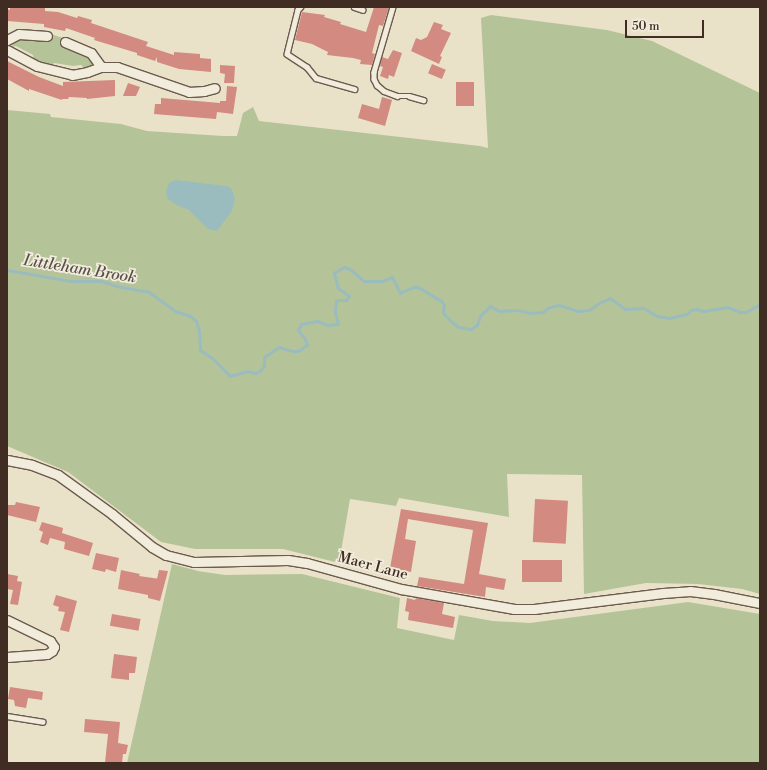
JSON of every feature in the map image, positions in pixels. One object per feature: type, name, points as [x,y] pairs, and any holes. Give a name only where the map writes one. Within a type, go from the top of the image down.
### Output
[{"type":"street","points":[[7,40],[19,34],[47,36]]},
{"type":"street","points":[[65,42],[91,53],[101,67]]},
{"type":"street","points":[[7,50],[37,66],[72,75],[101,67],[117,67],[129,70],[156,82],[189,92],[204,91],[215,88]]},
{"type":"street","name":"Maer Lane","points":[[7,460],[32,465],[58,475],[112,514],[152,547],[166,555],[194,562],[288,560],[307,563],[401,588],[523,610],[664,592],[690,591],[760,603]]},
{"type":"street","points":[[7,620],[50,641],[54,647],[52,651],[47,654],[7,657]]},
{"type":"lane","points":[[301,7],[296,17],[287,54],[307,66],[316,78],[354,89]]},
{"type":"lane","points":[[354,7],[363,10]]},
{"type":"lane","points":[[393,7],[374,72],[374,79],[384,91],[398,96],[409,96],[423,100]]},
{"type":"lane","points":[[7,716],[43,722]]},
{"type":"green space","points":[[491,15],[607,30],[652,41],[760,93],[760,594],[742,589],[698,584],[646,583],[584,594],[582,475],[507,474],[509,517],[399,498],[396,506],[350,499],[339,563],[283,549],[195,549],[161,542],[68,472],[7,446],[7,110],[50,114],[51,117],[121,124],[147,131],[237,136],[243,113],[253,107],[259,121],[488,148],[481,18]]},
{"type":"green space","points":[[51,34],[63,38],[61,43],[86,54],[94,61],[91,67],[86,69],[81,65],[73,66],[54,63],[51,66],[45,65],[34,60],[33,55],[16,46],[12,47],[14,40],[40,37],[50,40]]},
{"type":"green space","points":[[172,564],[198,571],[225,575],[302,574],[400,598],[397,628],[454,640],[459,615],[493,621],[530,623],[688,602],[760,614],[760,763],[127,763]]},
{"type":"water","points":[[176,180],[226,186],[231,188],[235,198],[232,211],[217,231],[208,229],[189,210],[176,205],[167,198],[166,191],[169,183]]},
{"type":"building","points":[[10,7],[45,7],[45,11],[58,12],[77,18],[78,16],[92,20],[91,23],[148,42],[146,46],[174,55],[174,52],[200,54],[200,58],[211,59],[211,72],[179,69],[157,62],[157,57],[155,61],[137,55],[137,53],[94,40],[95,38],[66,28],[65,31],[44,27],[44,24],[7,21],[7,9],[10,10]]},
{"type":"building","points":[[374,7],[389,7],[383,26],[379,25],[372,53],[375,54],[372,65],[360,64],[361,60],[353,58],[327,55],[328,52],[312,44],[295,40],[302,12],[325,15],[324,17],[341,22],[340,24],[366,32]]},
{"type":"building","points":[[434,22],[443,25],[441,29],[451,33],[440,56],[442,57],[439,64],[411,51],[416,38],[421,40],[427,37]]},
{"type":"building","points":[[393,50],[402,53],[394,77],[389,75],[388,79],[380,76],[383,67],[380,66],[382,57],[388,59]]},
{"type":"building","points":[[7,61],[39,77],[63,86],[63,82],[115,80],[115,96],[87,99],[69,97],[68,99],[62,100],[29,89],[29,91],[7,79]]},
{"type":"building","points":[[432,64],[446,70],[442,79],[428,73]]},
{"type":"building","points":[[220,65],[235,66],[234,83],[224,83],[225,74],[220,73]]},
{"type":"building","points":[[456,82],[474,82],[474,106],[456,106]]},
{"type":"building","points":[[128,83],[140,87],[136,96],[123,96]]},
{"type":"building","points":[[227,86],[237,87],[233,114],[217,112],[216,119],[154,114],[155,104],[161,104],[161,98],[220,103],[220,101],[226,101]]},
{"type":"building","points":[[382,97],[392,100],[385,126],[358,118],[362,104],[379,109]]},
{"type":"building","points":[[535,499],[568,501],[566,544],[533,542]]},
{"type":"building","points":[[16,502],[40,507],[36,522],[7,515],[7,505],[15,505]]},
{"type":"building","points":[[401,509],[488,523],[479,574],[506,579],[504,590],[486,587],[485,597],[417,586],[419,577],[464,584],[473,530],[408,519],[405,539],[416,541],[411,572],[390,568]]},
{"type":"building","points":[[42,522],[63,528],[62,533],[93,543],[89,556],[64,549],[65,542],[50,538],[48,545],[40,542],[43,532],[39,530]]},
{"type":"building","points":[[96,553],[119,558],[116,572],[106,569],[105,572],[92,569]]},
{"type":"building","points":[[522,560],[562,560],[562,582],[522,582]]},
{"type":"building","points":[[121,570],[140,574],[139,576],[157,579],[159,570],[168,571],[160,601],[148,598],[148,595],[118,589]]},
{"type":"building","points":[[7,574],[18,576],[17,581],[22,582],[18,605],[10,604],[13,590],[7,589]]},
{"type":"building","points":[[56,595],[77,601],[69,632],[60,630],[65,612],[58,611],[59,607],[53,605]]},
{"type":"building","points":[[407,598],[415,600],[416,598],[444,603],[442,614],[455,617],[453,628],[408,620],[409,612],[405,611]]},
{"type":"building","points":[[112,614],[141,619],[138,631],[110,626]]},
{"type":"building","points":[[114,654],[137,657],[135,673],[129,673],[129,680],[111,678]]},
{"type":"building","points":[[10,687],[43,692],[42,700],[28,698],[26,708],[15,706],[14,700],[8,699]]},
{"type":"building","points":[[85,719],[120,722],[118,743],[128,745],[126,754],[123,754],[122,763],[105,763],[108,734],[84,732]]},
{"type":"waterway","name":"Littleham Brook","points":[[7,270],[71,281],[101,281],[116,286],[149,292],[175,311],[190,316],[196,321],[199,331],[200,350],[212,358],[230,376],[247,371],[256,373],[261,370],[264,365],[264,357],[279,347],[292,351],[298,351],[307,345],[305,339],[298,330],[301,324],[317,321],[328,325],[338,324],[335,312],[336,300],[346,300],[349,296],[338,288],[334,273],[344,267],[350,269],[364,281],[382,281],[392,277],[400,293],[413,287],[418,287],[441,301],[444,305],[444,314],[458,327],[471,329],[477,325],[480,316],[490,306],[499,311],[518,310],[530,313],[543,312],[547,308],[559,305],[577,311],[589,310],[610,298],[625,309],[644,308],[657,316],[669,318],[687,314],[691,310],[697,309],[703,311],[727,307],[740,312],[746,312],[760,304]]}]
